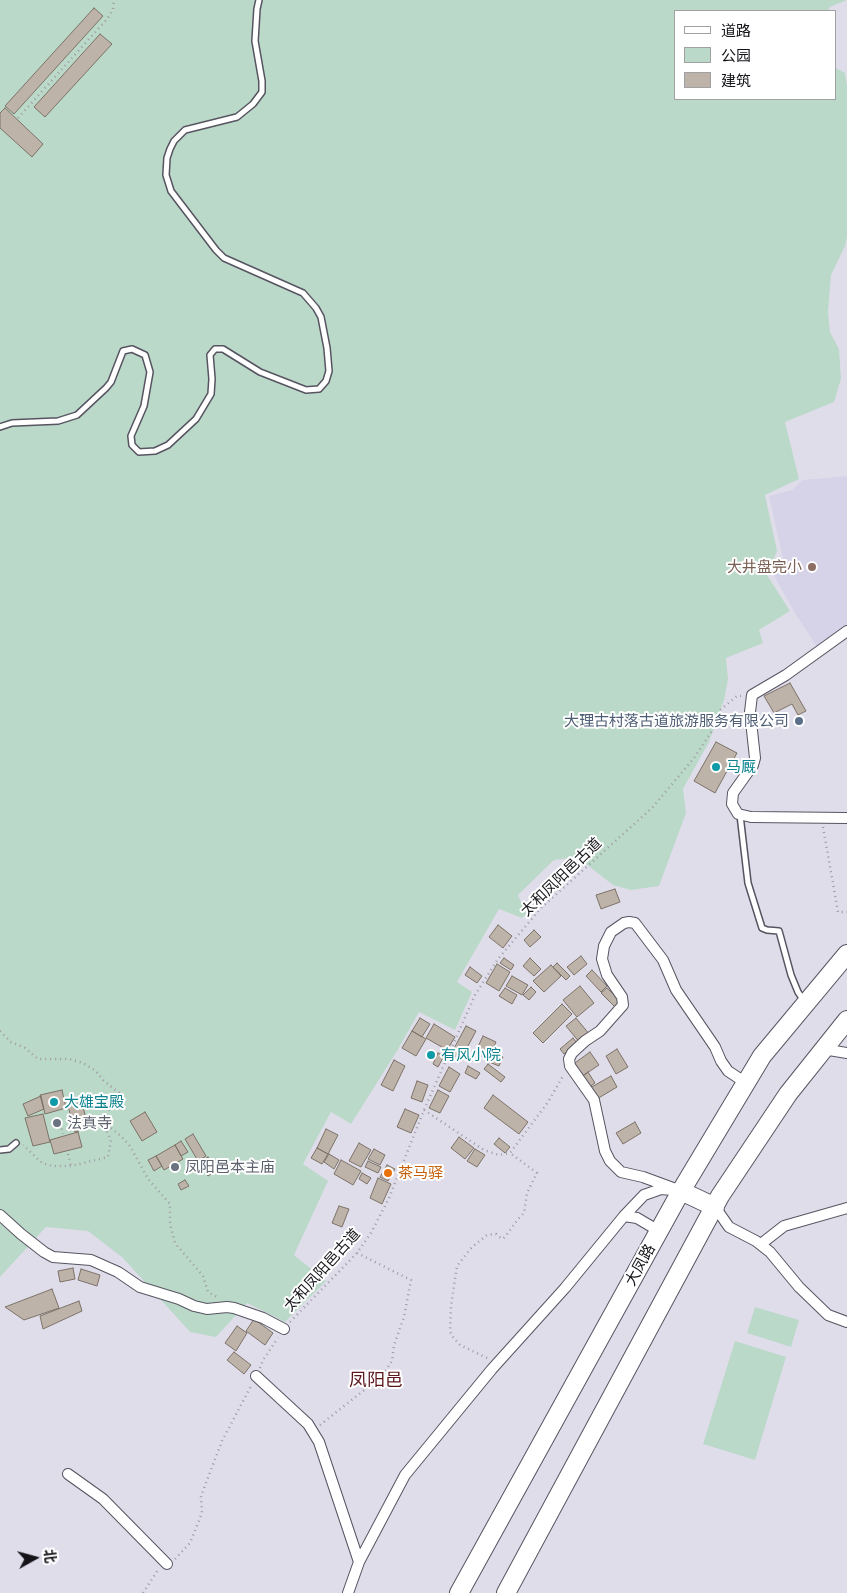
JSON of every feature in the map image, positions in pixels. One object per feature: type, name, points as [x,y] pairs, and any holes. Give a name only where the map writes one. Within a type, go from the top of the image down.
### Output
[{"type":"highway","name":"大凤路","points":[[459,1593],[681,1191],[762,1056],[847,954]]},
{"type":"highway","points":[[506,1593],[715,1207],[788,1094],[847,1020]]},
{"type":"highway","points":[[681,1191],[715,1207]]},
{"type":"street","points":[[847,631],[786,675],[752,695],[750,712],[755,758],[753,765],[733,794],[732,804],[735,812],[752,818],[847,818]]},
{"type":"street","points":[[681,1191],[643,1177],[621,1172],[610,1161],[605,1151],[594,1100],[570,1063],[569,1059],[572,1053],[584,1041],[600,1031],[623,1005],[622,998],[607,975],[602,960],[604,946],[611,932],[629,922],[635,924],[662,960],[676,990],[715,1047],[721,1062],[728,1071],[746,1083]]},
{"type":"street","points":[[823,1049],[847,1053]]},
{"type":"street","points":[[348,1593],[359,1562],[405,1475],[498,1363],[644,1195],[661,1189],[681,1191]]},
{"type":"street","points":[[715,1207],[729,1227],[761,1244],[770,1252],[799,1287],[828,1315],[847,1322]]},
{"type":"street","points":[[761,1244],[784,1226],[847,1208]]},
{"type":"street","points":[[0,1215],[20,1234],[53,1257],[92,1260],[118,1272],[140,1287],[207,1309],[227,1307],[263,1318],[284,1329]]},
{"type":"street","points":[[624,1216],[638,1218],[659,1231]]},
{"type":"street","points":[[256,1376],[308,1424],[319,1442],[359,1562]]},
{"type":"street","points":[[68,1474],[103,1499],[167,1564]]},
{"type":"lane","points":[[0,427],[12,423],[58,421],[77,414],[111,382],[123,351],[132,349],[146,355],[150,372],[144,406],[131,436],[132,445],[139,452],[154,451],[168,445],[196,419],[211,394],[210,355],[215,349],[223,349],[260,372],[306,390],[319,389],[326,381],[329,372],[324,331],[320,317],[312,303],[303,293],[224,258],[171,191],[166,175],[167,158],[170,149],[185,130],[237,117],[258,98],[263,86],[255,41],[257,8],[260,0]]},
{"type":"lane","points":[[740,814],[748,883],[762,928],[779,931],[791,975],[798,992],[806,1004]]},
{"type":"lane","points":[[0,1150],[9,1148],[16,1143]]},
{"type":"path","points":[[18,118],[108,18],[114,9],[114,0]]},
{"type":"path","name":"太和凤阳邑古道","points":[[143,1593],[159,1567],[176,1559],[190,1543],[202,1513],[202,1496],[222,1441],[263,1360],[284,1329],[357,1253],[370,1233],[389,1198],[424,1110],[475,995],[498,959],[541,908],[652,808],[694,758],[716,725],[720,710],[737,696],[752,695]]},
{"type":"path","points":[[821,818],[838,912],[847,912]]},
{"type":"path","points":[[0,1031],[11,1042],[25,1048],[38,1059],[69,1059],[83,1063],[96,1071],[103,1080],[119,1093],[102,1121]]},
{"type":"path","points":[[424,1110],[484,1150],[499,1155],[510,1153],[548,1102],[570,1063]]},
{"type":"path","points":[[60,1119],[63,1134]]},
{"type":"path","points":[[16,1143],[22,1145],[42,1163],[52,1166],[70,1166],[108,1157],[111,1140],[102,1121]]},
{"type":"path","points":[[102,1121],[130,1146],[148,1179],[170,1204],[170,1224],[175,1243],[203,1276],[208,1292],[217,1297],[227,1307]]},
{"type":"path","points":[[498,1363],[460,1345],[452,1336],[450,1331],[451,1306],[457,1266],[472,1247],[487,1235],[496,1234],[502,1239],[524,1214],[527,1193],[537,1173],[510,1153]]},
{"type":"path","points":[[68,1154],[70,1166]]},
{"type":"path","points":[[312,1431],[382,1376],[392,1361],[394,1345],[404,1317],[411,1280],[357,1253]]},
{"type":"shaded area","name":"大井盘完小","points":[[847,476],[847,626],[817,647],[773,574],[783,559],[769,496],[792,490],[803,480]]},
{"type":"green space","points":[[0,0],[847,0],[830,7],[828,10],[674,10],[674,100],[837,100],[837,69],[845,73],[847,87],[847,237],[845,246],[831,275],[828,312],[830,332],[839,349],[841,379],[834,402],[785,422],[799,479],[765,495],[777,551],[767,575],[790,611],[759,630],[763,643],[726,658],[728,679],[724,700],[709,742],[683,789],[686,813],[659,886],[631,890],[613,885],[577,857],[554,860],[518,895],[526,914],[522,918],[499,909],[457,982],[472,992],[455,1030],[419,1012],[351,1124],[331,1112],[303,1164],[328,1181],[294,1255],[326,1281],[285,1322],[247,1303],[216,1337],[190,1332],[123,1258],[88,1231],[46,1227],[0,1277]]},
{"type":"green space","points":[[755,1307],[799,1320],[791,1347],[747,1333]]},
{"type":"green space","points":[[735,1341],[786,1357],[755,1460],[703,1444]]},
{"type":"building","points":[[94,8],[103,16],[14,114],[5,106]]},
{"type":"building","points":[[100,34],[112,44],[45,117],[34,107]]},
{"type":"building","points":[[5,108],[43,144],[32,157],[0,128],[0,113]]},
{"type":"building","points":[[790,683],[806,711],[798,715],[792,704],[774,713],[764,696]]},
{"type":"building","name":"马厩","points":[[716,742],[737,753],[715,793],[694,781]]},
{"type":"building","points":[[615,889],[620,902],[601,909],[596,895]]},
{"type":"building","points":[[498,925],[512,936],[503,948],[489,937]]},
{"type":"building","points":[[534,930],[541,937],[530,947],[524,940]]},
{"type":"building","points":[[581,956],[587,964],[574,975],[567,967]]},
{"type":"building","points":[[504,958],[514,965],[511,970],[500,963]]},
{"type":"building","points":[[530,958],[541,969],[534,976],[523,966]]},
{"type":"building","points":[[557,963],[570,976],[566,980],[553,967]]},
{"type":"building","points":[[497,964],[510,972],[499,991],[486,983]]},
{"type":"building","points":[[551,965],[561,976],[544,992],[533,981]]},
{"type":"building","points":[[470,967],[482,976],[477,983],[465,975]]},
{"type":"building","points":[[592,970],[607,986],[601,992],[586,976]]},
{"type":"building","points":[[512,976],[528,985],[522,995],[506,986]]},
{"type":"building","points":[[580,986],[594,1003],[577,1017],[563,1000]]},
{"type":"building","points":[[531,987],[536,992],[529,1000],[523,995]]},
{"type":"building","points":[[505,988],[517,995],[512,1004],[499,996]]},
{"type":"building","points":[[607,988],[621,1001],[615,1007],[601,993]]},
{"type":"building","points":[[562,1004],[572,1014],[543,1043],[533,1033]]},
{"type":"building","points":[[420,1018],[430,1024],[422,1037],[412,1031]]},
{"type":"building","points":[[576,1018],[590,1035],[580,1043],[566,1026]]},
{"type":"building","points":[[434,1024],[455,1037],[447,1050],[426,1038]]},
{"type":"building","points":[[466,1026],[476,1031],[461,1059],[451,1054]]},
{"type":"building","points":[[412,1031],[426,1039],[416,1056],[402,1048]]},
{"type":"building","points":[[483,1036],[496,1042],[488,1059],[475,1053]]},
{"type":"building","points":[[573,1038],[577,1043],[564,1054],[560,1049]]},
{"type":"building","points":[[617,1049],[628,1067],[616,1074],[606,1056]]},
{"type":"building","points":[[494,1052],[503,1057],[499,1066],[489,1062]]},
{"type":"building","points":[[590,1052],[599,1065],[581,1077],[572,1065]]},
{"type":"building","points":[[438,1053],[444,1056],[438,1067],[433,1064]]},
{"type":"building","points":[[394,1060],[405,1066],[393,1091],[381,1085]]},
{"type":"building","points":[[488,1064],[505,1077],[501,1082],[484,1069]]},
{"type":"building","points":[[468,1066],[480,1073],[476,1079],[465,1073]]},
{"type":"building","points":[[449,1067],[460,1074],[450,1092],[439,1086]]},
{"type":"building","points":[[588,1072],[595,1083],[588,1088],[581,1077]]},
{"type":"building","points":[[611,1076],[617,1087],[597,1099],[590,1088]]},
{"type":"building","points":[[417,1081],[428,1085],[422,1102],[411,1098]]},
{"type":"building","name":"大雄宝殿","points":[[62,1090],[66,1108],[45,1114],[40,1095]]},
{"type":"building","points":[[438,1090],[449,1096],[440,1113],[429,1108]]},
{"type":"building","points":[[493,1095],[528,1122],[519,1134],[484,1108]]},
{"type":"building","points":[[41,1096],[44,1109],[28,1116],[23,1104]]},
{"type":"building","points":[[82,1102],[88,1128],[75,1132],[68,1106]]},
{"type":"building","points":[[405,1109],[419,1115],[411,1133],[397,1127]]},
{"type":"building","points":[[145,1112],[157,1132],[142,1141],[130,1121]]},
{"type":"building","points":[[43,1114],[50,1142],[33,1146],[25,1118]]},
{"type":"building","points":[[635,1122],[641,1133],[623,1144],[616,1133]]},
{"type":"building","points":[[326,1129],[338,1135],[328,1154],[317,1148]]},
{"type":"building","points":[[78,1132],[82,1147],[54,1154],[50,1140]]},
{"type":"building","points":[[193,1134],[206,1156],[198,1161],[185,1139]]},
{"type":"building","points":[[459,1137],[474,1148],[465,1159],[451,1148]]},
{"type":"building","points":[[499,1138],[510,1147],[505,1153],[494,1144]]},
{"type":"building","points":[[181,1141],[188,1152],[181,1156],[175,1145]]},
{"type":"building","points":[[359,1143],[371,1150],[361,1167],[349,1161]]},
{"type":"building","points":[[175,1145],[183,1159],[164,1170],[156,1156]]},
{"type":"building","points":[[317,1148],[328,1154],[322,1164],[311,1158]]},
{"type":"building","points":[[374,1149],[385,1155],[380,1165],[368,1159]]},
{"type":"building","points":[[475,1149],[485,1155],[477,1167],[467,1161]]},
{"type":"building","points":[[329,1154],[339,1160],[334,1169],[324,1162]]},
{"type":"building","points":[[156,1156],[162,1166],[154,1171],[148,1160]]},
{"type":"building","points":[[208,1157],[216,1171],[208,1176],[199,1162]]},
{"type":"building","points":[[341,1160],[361,1171],[353,1185],[334,1174]]},
{"type":"building","points":[[368,1161],[381,1167],[378,1173],[365,1167]]},
{"type":"building","name":"茶马驿","points":[[387,1165],[395,1169],[388,1181],[380,1177]]},
{"type":"building","points":[[362,1173],[371,1178],[367,1184],[359,1179]]},
{"type":"building","points":[[378,1178],[391,1184],[382,1204],[370,1198]]},
{"type":"building","points":[[185,1180],[189,1186],[181,1190],[178,1184]]},
{"type":"building","points":[[339,1206],[349,1209],[342,1227],[332,1223]]},
{"type":"building","points":[[73,1268],[75,1279],[60,1282],[58,1271]]},
{"type":"building","points":[[81,1269],[100,1275],[97,1286],[78,1280]]},
{"type":"building","points":[[52,1289],[59,1308],[24,1320],[5,1307]]},
{"type":"building","points":[[79,1301],[82,1311],[43,1329],[40,1316]]},
{"type":"building","points":[[254,1319],[273,1333],[265,1345],[246,1331]]},
{"type":"building","points":[[237,1326],[247,1333],[236,1351],[225,1343]]},
{"type":"building","points":[[234,1352],[251,1365],[244,1374],[227,1360]]},
{"type":"place","name":"大井盘完小","points":[[812,567]]},
{"type":"place","name":"大理古村落古道旅游服务有限公司","points":[[799,721]]},
{"type":"place","name":"马厩","points":[[716,767]]},
{"type":"place","name":"有风小院","points":[[431,1055]]},
{"type":"place","name":"大雄宝殿","points":[[54,1102]]},
{"type":"place","name":"法真寺","points":[[57,1123]]},
{"type":"place","name":"凤阳邑本主庙","points":[[175,1167]]},
{"type":"place","name":"茶马驿","points":[[388,1173]]},
{"type":"district","name":"凤阳邑","points":[[376,1380]]}]
